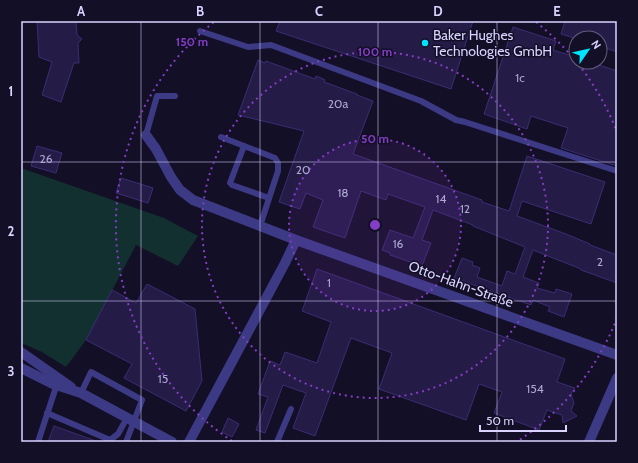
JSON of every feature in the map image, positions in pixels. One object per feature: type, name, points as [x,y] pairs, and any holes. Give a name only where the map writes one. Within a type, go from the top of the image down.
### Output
[{"type":"street","name":"Otto-Hahn-Straße","points":[[146,135],[180,190],[192,200],[296,240],[617,355]]},
{"type":"street","points":[[188,442],[282,270],[296,240]]},
{"type":"street","points":[[21,352],[58,382]]},
{"type":"street","points":[[21,368],[79,391],[172,442]]},
{"type":"street","points":[[589,442],[617,378]]},
{"type":"lane","points":[[200,31],[248,47],[272,45],[421,101],[456,120],[617,170]]},
{"type":"lane","points":[[146,135],[157,96],[175,96]]},
{"type":"lane","points":[[221,137],[275,158],[278,163],[278,171],[260,226]]},
{"type":"lane","points":[[244,146],[230,183],[269,198]]},
{"type":"lane","points":[[47,413],[110,440],[118,434],[130,420],[142,400],[91,372],[79,391]]},
{"type":"lane","points":[[38,442],[58,382]]},
{"type":"lane","points":[[277,442],[290,409]]},
{"type":"lane","points":[[126,442],[130,420]]},
{"type":"green space","points":[[21,168],[164,218],[198,236],[178,266],[136,245],[86,340],[66,367],[42,352],[21,343]]},
{"type":"building","points":[[37,21],[76,21],[77,35],[82,39],[78,43],[79,63],[74,63],[61,102],[42,95],[52,62],[39,57]]},
{"type":"building","name":"Baker Hughes Technologies GmbH","points":[[280,21],[473,21],[451,89],[276,31]]},
{"type":"building","points":[[565,21],[617,21],[617,52],[608,49],[608,30],[568,30],[568,36],[561,34]]},
{"type":"building","points":[[513,27],[556,41],[553,50],[568,55],[568,70],[608,70],[608,68],[617,71],[617,166],[561,148],[568,128],[531,116],[527,129],[484,114]]},
{"type":"building","points":[[258,60],[265,63],[266,61],[315,79],[316,76],[325,80],[324,82],[373,101],[353,154],[482,200],[482,202],[509,211],[527,156],[605,182],[591,224],[522,201],[517,216],[617,255],[617,283],[533,250],[523,277],[539,283],[537,288],[555,293],[556,289],[572,294],[564,317],[548,311],[550,307],[533,300],[531,305],[454,278],[462,258],[473,262],[472,265],[480,268],[477,277],[502,286],[507,271],[515,274],[525,247],[433,210],[422,240],[431,243],[422,266],[390,255],[390,253],[382,250],[390,230],[413,238],[425,207],[388,194],[386,200],[361,191],[345,238],[313,227],[323,200],[306,193],[300,209],[279,202],[304,131],[238,115]]},
{"type":"building","points":[[37,146],[62,153],[56,173],[31,166]]},
{"type":"building","points":[[121,178],[153,188],[148,203],[116,193]]},
{"type":"building","points":[[317,269],[565,359],[557,382],[575,388],[571,394],[574,403],[571,411],[577,416],[563,423],[562,415],[547,410],[539,430],[494,413],[502,392],[479,384],[466,420],[379,389],[392,353],[351,338],[315,436],[293,428],[306,393],[283,385],[265,433],[256,430],[268,397],[258,394],[270,361],[280,365],[285,352],[317,363],[331,322],[302,311]]},
{"type":"building","points":[[147,284],[195,309],[202,381],[186,411],[124,378],[132,364],[86,340],[112,290],[136,303]]},
{"type":"building","points":[[228,418],[239,424],[232,437],[222,432]]},
{"type":"building","points":[[54,426],[96,441],[96,442],[48,442]]},
{"type":"place","name":"Baker Hughes Technologies GmbH","points":[[425,43]]}]
